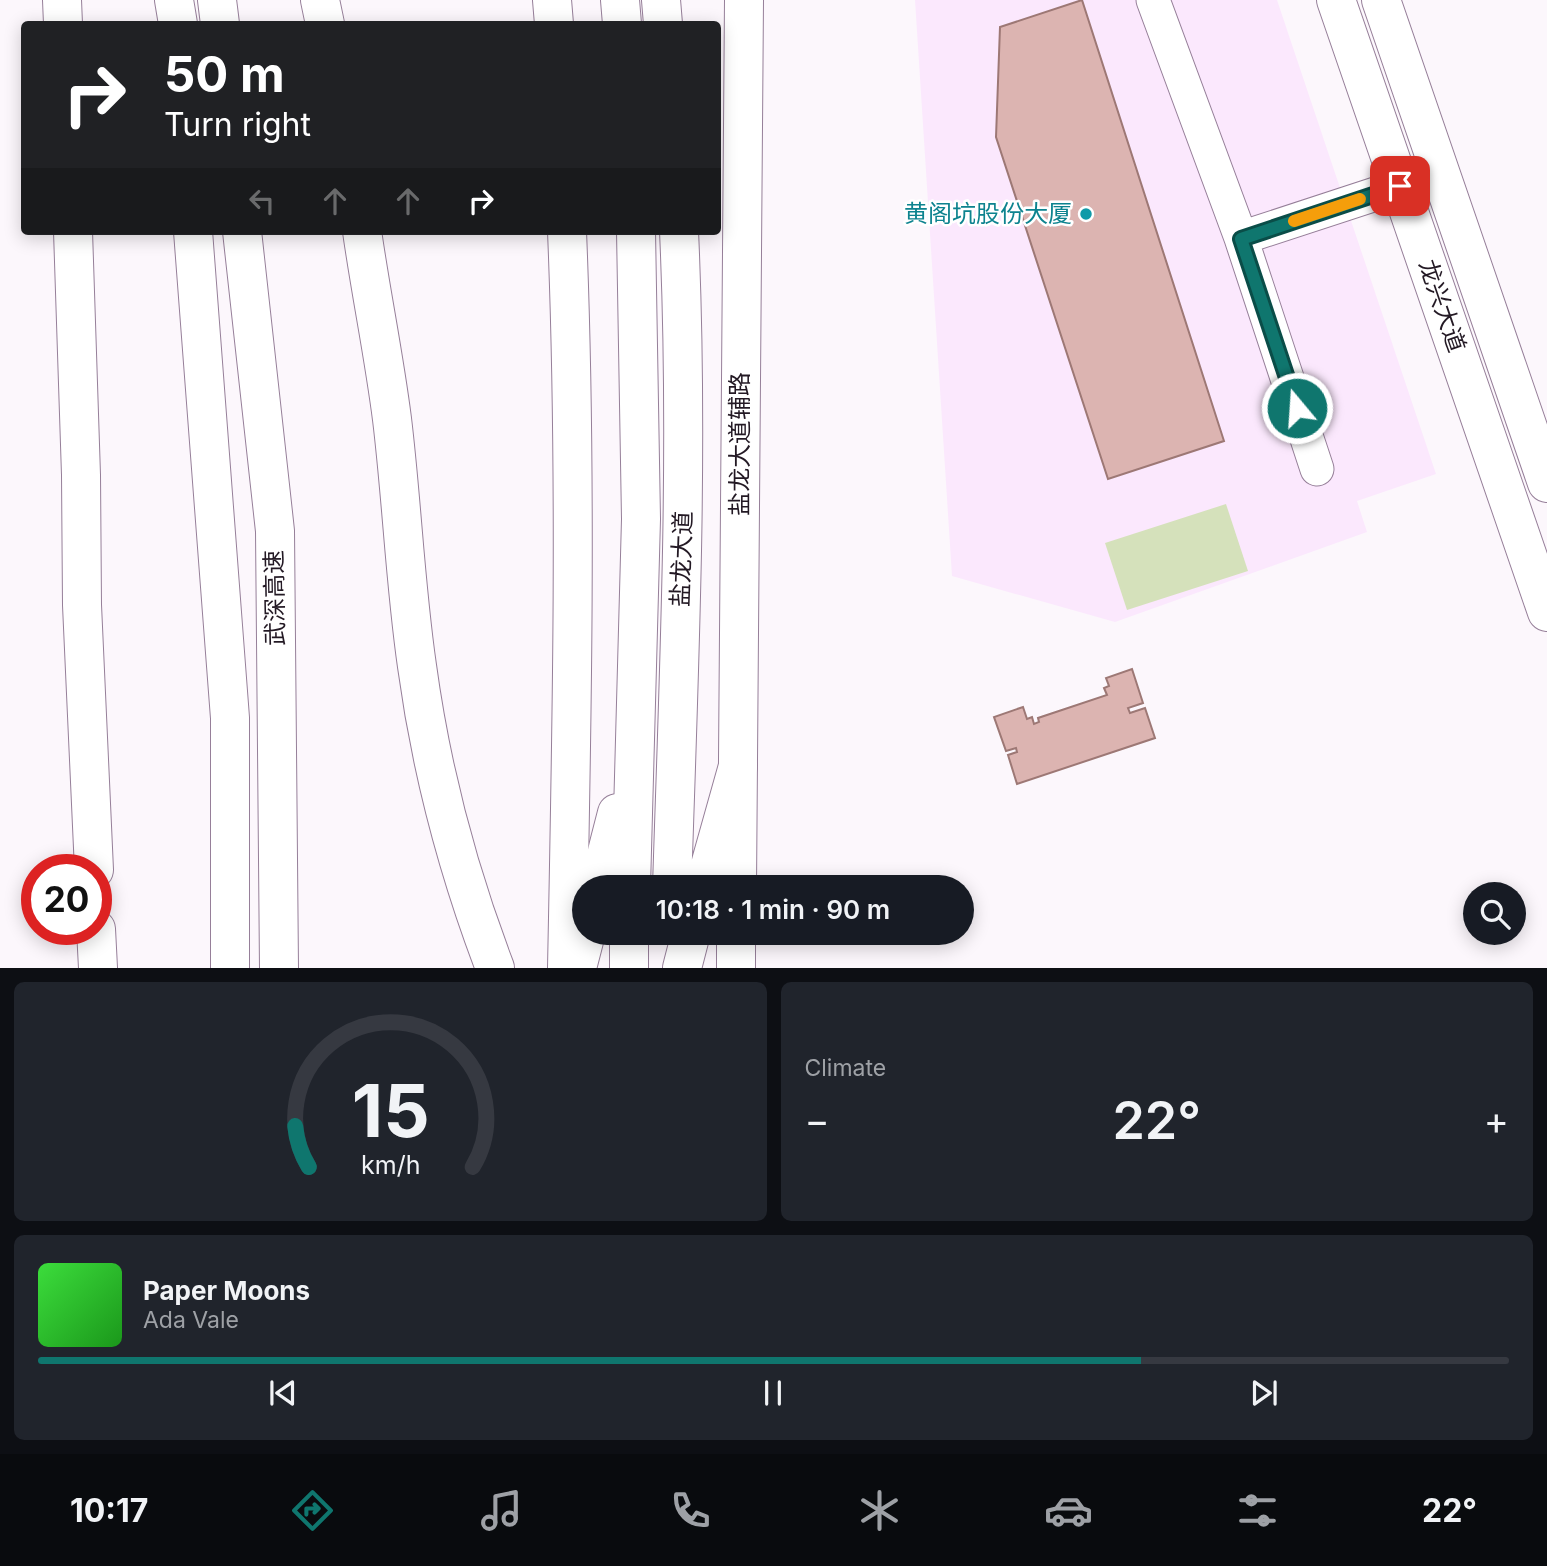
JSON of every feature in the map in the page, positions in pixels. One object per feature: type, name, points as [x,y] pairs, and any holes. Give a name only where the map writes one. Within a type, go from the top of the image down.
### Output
[{"type":"main road","points":[[62,0],[63,21]]},
{"type":"main road","points":[[174,0],[178,21]]},
{"type":"main road","points":[[217,0],[220,21]]},
{"type":"main road","points":[[320,0],[324,21]]},
{"type":"main road","points":[[552,0],[554,21]]},
{"type":"main road","points":[[620,0],[622,21]]},
{"type":"main road","points":[[661,0],[663,21]]},
{"type":"main road","name":"盐龙大道辅路","points":[[737,875],[744,0]]},
{"type":"main road","name":"龙兴大道","points":[[1336,0],[1547,612]]},
{"type":"main road","name":"龙兴大道","points":[[1381,0],[1547,483]]},
{"type":"main road","points":[[73,235],[81,475],[82,605],[93,854]]},
{"type":"main road","points":[[193,235],[230,718],[230,968]]},
{"type":"main road","name":"武深高速","points":[[242,235],[275,531],[279,968]]},
{"type":"main road","points":[[363,235],[392,418],[416,665],[434,767],[454,844],[495,968]]},
{"type":"main road","points":[[567,235],[572,359],[573,712],[567,968]]},
{"type":"main road","name":"盐龙大道","points":[[631,875],[641,519],[636,235]]},
{"type":"main road","name":"盐龙大道","points":[[672,875],[684,485],[684,340],[679,235]]},
{"type":"main road","points":[[601,875],[634,747]]},
{"type":"main road","points":[[707,875],[738,766]]},
{"type":"main road","points":[[97,945],[98,968]]},
{"type":"main road","points":[[577,968],[583,945]]},
{"type":"main road","points":[[629,945],[629,968]]},
{"type":"main road","points":[[670,968],[671,945]]},
{"type":"main road","points":[[682,968],[688,945]]},
{"type":"main road","points":[[736,945],[736,968]]},
{"type":"lane","points":[[1153,0],[1241,239],[1317,468]]},
{"type":"lane","points":[[1241,239],[1400,186]]},
{"type":"shaded area","points":[[915,0],[1277,0],[1436,474],[1357,501],[1367,532],[1115,622],[952,576]]},
{"type":"green space","points":[[1226,504],[1248,571],[1127,610],[1105,543]]},
{"type":"building","name":"黄阁坑股份大厦","points":[[1082,0],[1224,441],[1108,479],[996,137],[1000,27]]},
{"type":"building","points":[[1132,669],[1143,703],[1128,708],[1130,713],[1145,708],[1155,738],[1017,784],[1008,755],[1017,752],[1016,748],[1006,751],[994,717],[1023,707],[1027,719],[1032,717],[1034,724],[1039,722],[1038,718],[1107,695],[1104,688],[1109,686],[1106,678]]},
{"type":"slow traffic","points":[[1294,221],[1360,199]]},
{"type":"place","name":"黄阁坑股份大厦","points":[[1086,214]]},
{"type":"route","points":[[1297,408],[1241,239],[1400,186]]}]
